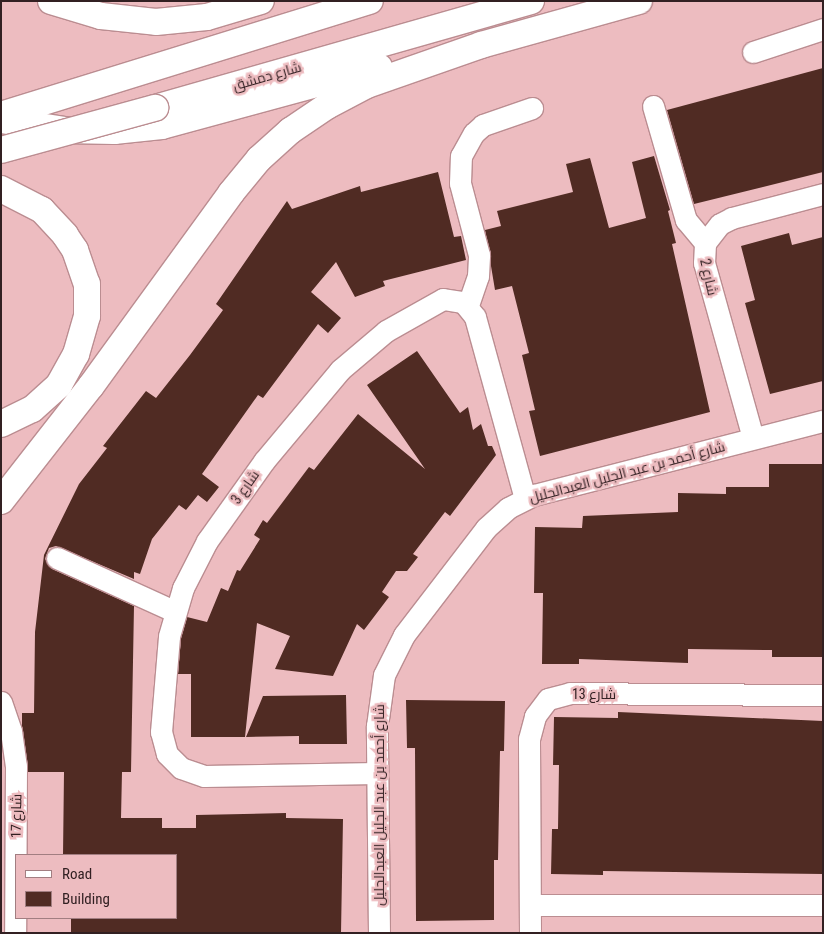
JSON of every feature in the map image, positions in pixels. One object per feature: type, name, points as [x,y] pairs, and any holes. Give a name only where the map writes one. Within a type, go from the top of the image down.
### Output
[{"type":"main road","points":[[51,1],[101,16],[156,22],[207,17],[261,1]]},
{"type":"main road","points":[[1,115],[140,74],[370,1]]},
{"type":"main road","name":"شارع دمشق","points":[[1,150],[532,1]]},
{"type":"main road","points":[[1,501],[259,160],[290,131],[327,106],[368,85],[481,45],[639,1]]},
{"type":"main road","points":[[1,120],[65,130],[114,131],[162,126],[406,60],[481,45]]},
{"type":"main road","points":[[1,189],[42,210],[65,235],[74,250],[86,284],[88,316],[79,346],[59,385],[32,410],[1,424]]},
{"type":"street","points":[[753,52],[823,29]]},
{"type":"street","points":[[653,106],[686,220],[705,243]]},
{"type":"street","points":[[525,498],[478,326],[468,305],[478,276],[478,255],[460,182],[461,156],[470,139],[483,125],[532,108]]},
{"type":"street","name":"شارع 2","points":[[753,438],[704,264],[705,243],[720,224],[732,218],[823,194]]},
{"type":"street","name":"شارع 3","points":[[376,773],[215,776],[189,772],[171,761],[163,746],[161,732],[166,653],[174,612],[207,541],[264,461],[340,370],[386,331],[436,301],[451,298],[468,305]]},
{"type":"street","name":"شارع أحمد بن عبد الجليل العبدالجليل","points":[[379,933],[376,773],[379,702],[384,675],[394,650],[486,528],[499,514],[525,498],[823,420]]},
{"type":"street","points":[[57,558],[174,612]]},
{"type":"street","name":"شارع 13","points":[[530,933],[529,739],[535,716],[548,699],[570,693],[823,695]]},
{"type":"street","name":"شارع 17","points":[[1,702],[11,731],[16,766],[15,854]]},
{"type":"street","points":[[530,905],[823,905]]},
{"type":"street","name":"شارع 17","points":[[15,919],[15,933]]},
{"type":"building","points":[[823,68],[823,172],[694,204],[667,110]]},
{"type":"building","points":[[654,156],[670,210],[668,211],[676,243],[672,244],[710,412],[540,456],[529,411],[535,410],[522,355],[529,353],[512,286],[495,290],[485,230],[501,226],[497,211],[573,192],[566,164],[590,158],[609,228],[646,218],[632,162]]},
{"type":"building","points":[[438,172],[454,237],[461,236],[466,260],[383,281],[385,286],[355,297],[336,262],[311,292],[341,318],[328,333],[318,324],[263,398],[258,395],[202,474],[219,487],[207,502],[198,495],[186,510],[179,505],[152,539],[140,574],[134,572],[134,579],[56,546],[49,548],[45,559],[52,569],[134,606],[131,772],[122,772],[121,818],[162,818],[162,828],[196,828],[196,815],[286,813],[286,818],[343,819],[341,933],[71,933],[71,919],[178,919],[178,854],[63,854],[64,772],[28,772],[22,726],[22,713],[34,713],[35,632],[44,555],[79,484],[107,448],[103,446],[146,391],[156,398],[190,355],[223,310],[216,304],[287,201],[292,209],[360,186],[361,192]]},
{"type":"building","points":[[789,233],[792,245],[823,237],[823,381],[770,394],[745,303],[755,300],[741,246]]},
{"type":"building","points":[[417,351],[460,413],[468,407],[473,430],[481,424],[488,446],[492,446],[496,455],[450,516],[445,512],[413,554],[418,557],[407,571],[396,571],[382,592],[389,597],[364,630],[357,624],[333,676],[275,669],[290,636],[257,623],[245,737],[191,737],[191,674],[178,674],[181,638],[187,617],[207,622],[221,588],[228,591],[237,570],[240,571],[260,539],[254,535],[263,520],[267,523],[309,467],[314,470],[358,414],[425,469],[367,385]]},
{"type":"building","points":[[769,464],[823,464],[823,657],[772,657],[772,650],[688,649],[688,663],[579,659],[579,664],[542,664],[543,593],[534,593],[535,527],[582,528],[583,516],[678,512],[678,493],[726,494],[726,487],[769,487]]},
{"type":"building","points":[[346,695],[347,744],[299,744],[299,736],[246,737],[263,696]]},
{"type":"building","points":[[406,700],[505,701],[504,751],[500,751],[498,860],[494,860],[494,920],[416,921],[415,748],[407,748]]},
{"type":"building","points":[[618,712],[823,721],[823,874],[603,871],[603,875],[551,874],[552,829],[558,829],[559,765],[553,765],[554,717],[618,718]]}]
